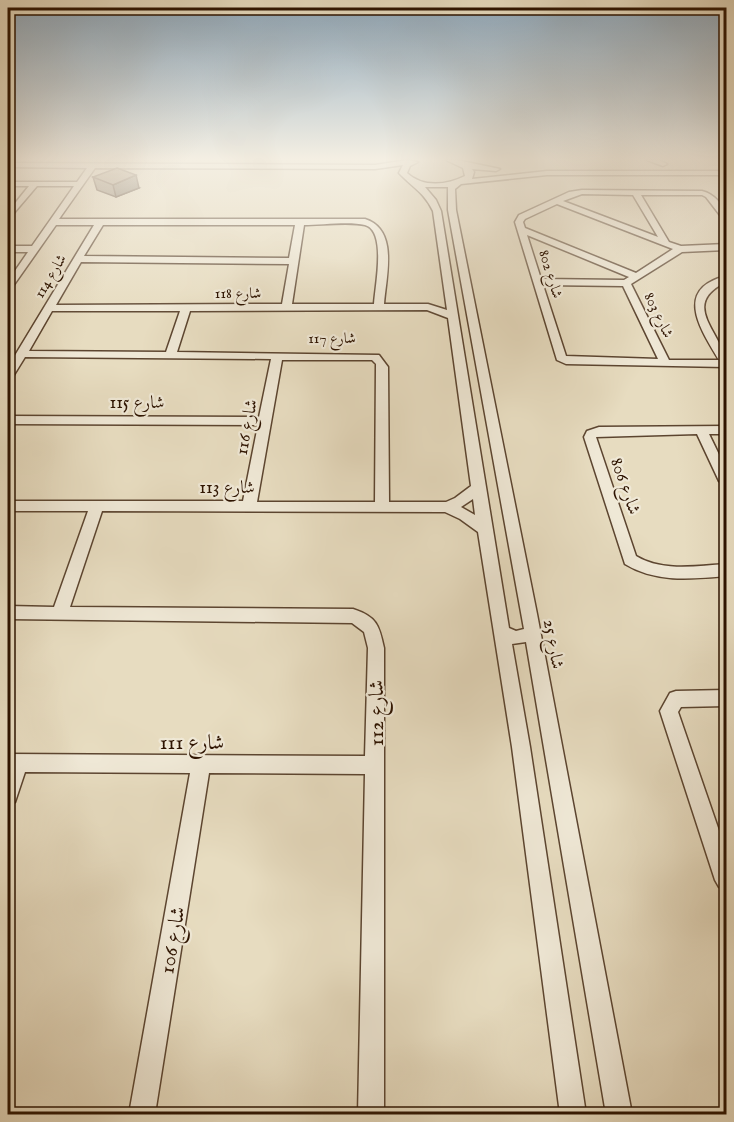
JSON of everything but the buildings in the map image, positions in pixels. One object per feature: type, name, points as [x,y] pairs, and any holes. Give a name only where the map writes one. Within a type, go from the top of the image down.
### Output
[{"type":"street","points":[[8,287],[61,212]]},
{"type":"street","points":[[437,212],[478,488],[521,747],[573,1114]]},
{"type":"street","name":"شارع 25","points":[[452,212],[532,634],[618,1114]]},
{"type":"street","points":[[532,212],[522,217],[519,222],[521,229],[636,276]]},
{"type":"street","points":[[586,212],[680,249]]},
{"type":"street","points":[[647,212],[665,242]]},
{"type":"street","points":[[54,222],[365,222],[376,226],[383,241],[379,308]]},
{"type":"street","name":"شارع 114","points":[[8,376],[100,222]]},
{"type":"street","points":[[286,308],[300,222]]},
{"type":"street","name":"شارع 802","points":[[521,229],[561,357],[566,361],[726,364]]},
{"type":"street","name":"شارع 803","points":[[666,364],[626,283],[680,249],[726,247]]},
{"type":"street","points":[[8,249],[35,249]]},
{"type":"street","points":[[78,259],[294,261]]},
{"type":"street","points":[[726,279],[708,288],[699,300],[698,316],[726,364]]},
{"type":"street","points":[[538,282],[626,283]]},
{"type":"street","name":"شارع 118","points":[[428,308],[444,302],[451,296]]},
{"type":"street","name":"شارع 118","points":[[48,308],[428,308],[453,315]]},
{"type":"street","points":[[171,354],[186,308]]},
{"type":"street","name":"شارع 117","points":[[21,354],[368,355],[375,357],[381,363],[382,508]]},
{"type":"street","name":"شارع 116","points":[[249,506],[277,355]]},
{"type":"street","name":"شارع 115","points":[[8,420],[266,421]]},
{"type":"street","points":[[701,430],[726,480]]},
{"type":"street","name":"شارع 806","points":[[726,430],[600,431],[591,434],[590,442],[630,560],[639,567],[654,571],[726,570]]},
{"type":"street","name":"شارع 113","points":[[8,507],[447,507],[460,502],[478,488]]},
{"type":"street","points":[[60,614],[98,506]]},
{"type":"street","name":"شارع 113","points":[[447,507],[465,515],[486,530]]},
{"type":"street","name":"شارع 112","points":[[8,613],[353,615],[372,629],[376,648],[376,765],[371,1114]]},
{"type":"street","points":[[502,632],[515,638],[532,634]]},
{"type":"street","points":[[726,698],[676,699],[669,711],[726,880]]},
{"type":"street","points":[[8,795],[13,763]]},
{"type":"street","name":"شارع 111","points":[[13,763],[376,765]]},
{"type":"street","name":"شارع 106","points":[[142,1114],[201,765]]}]
